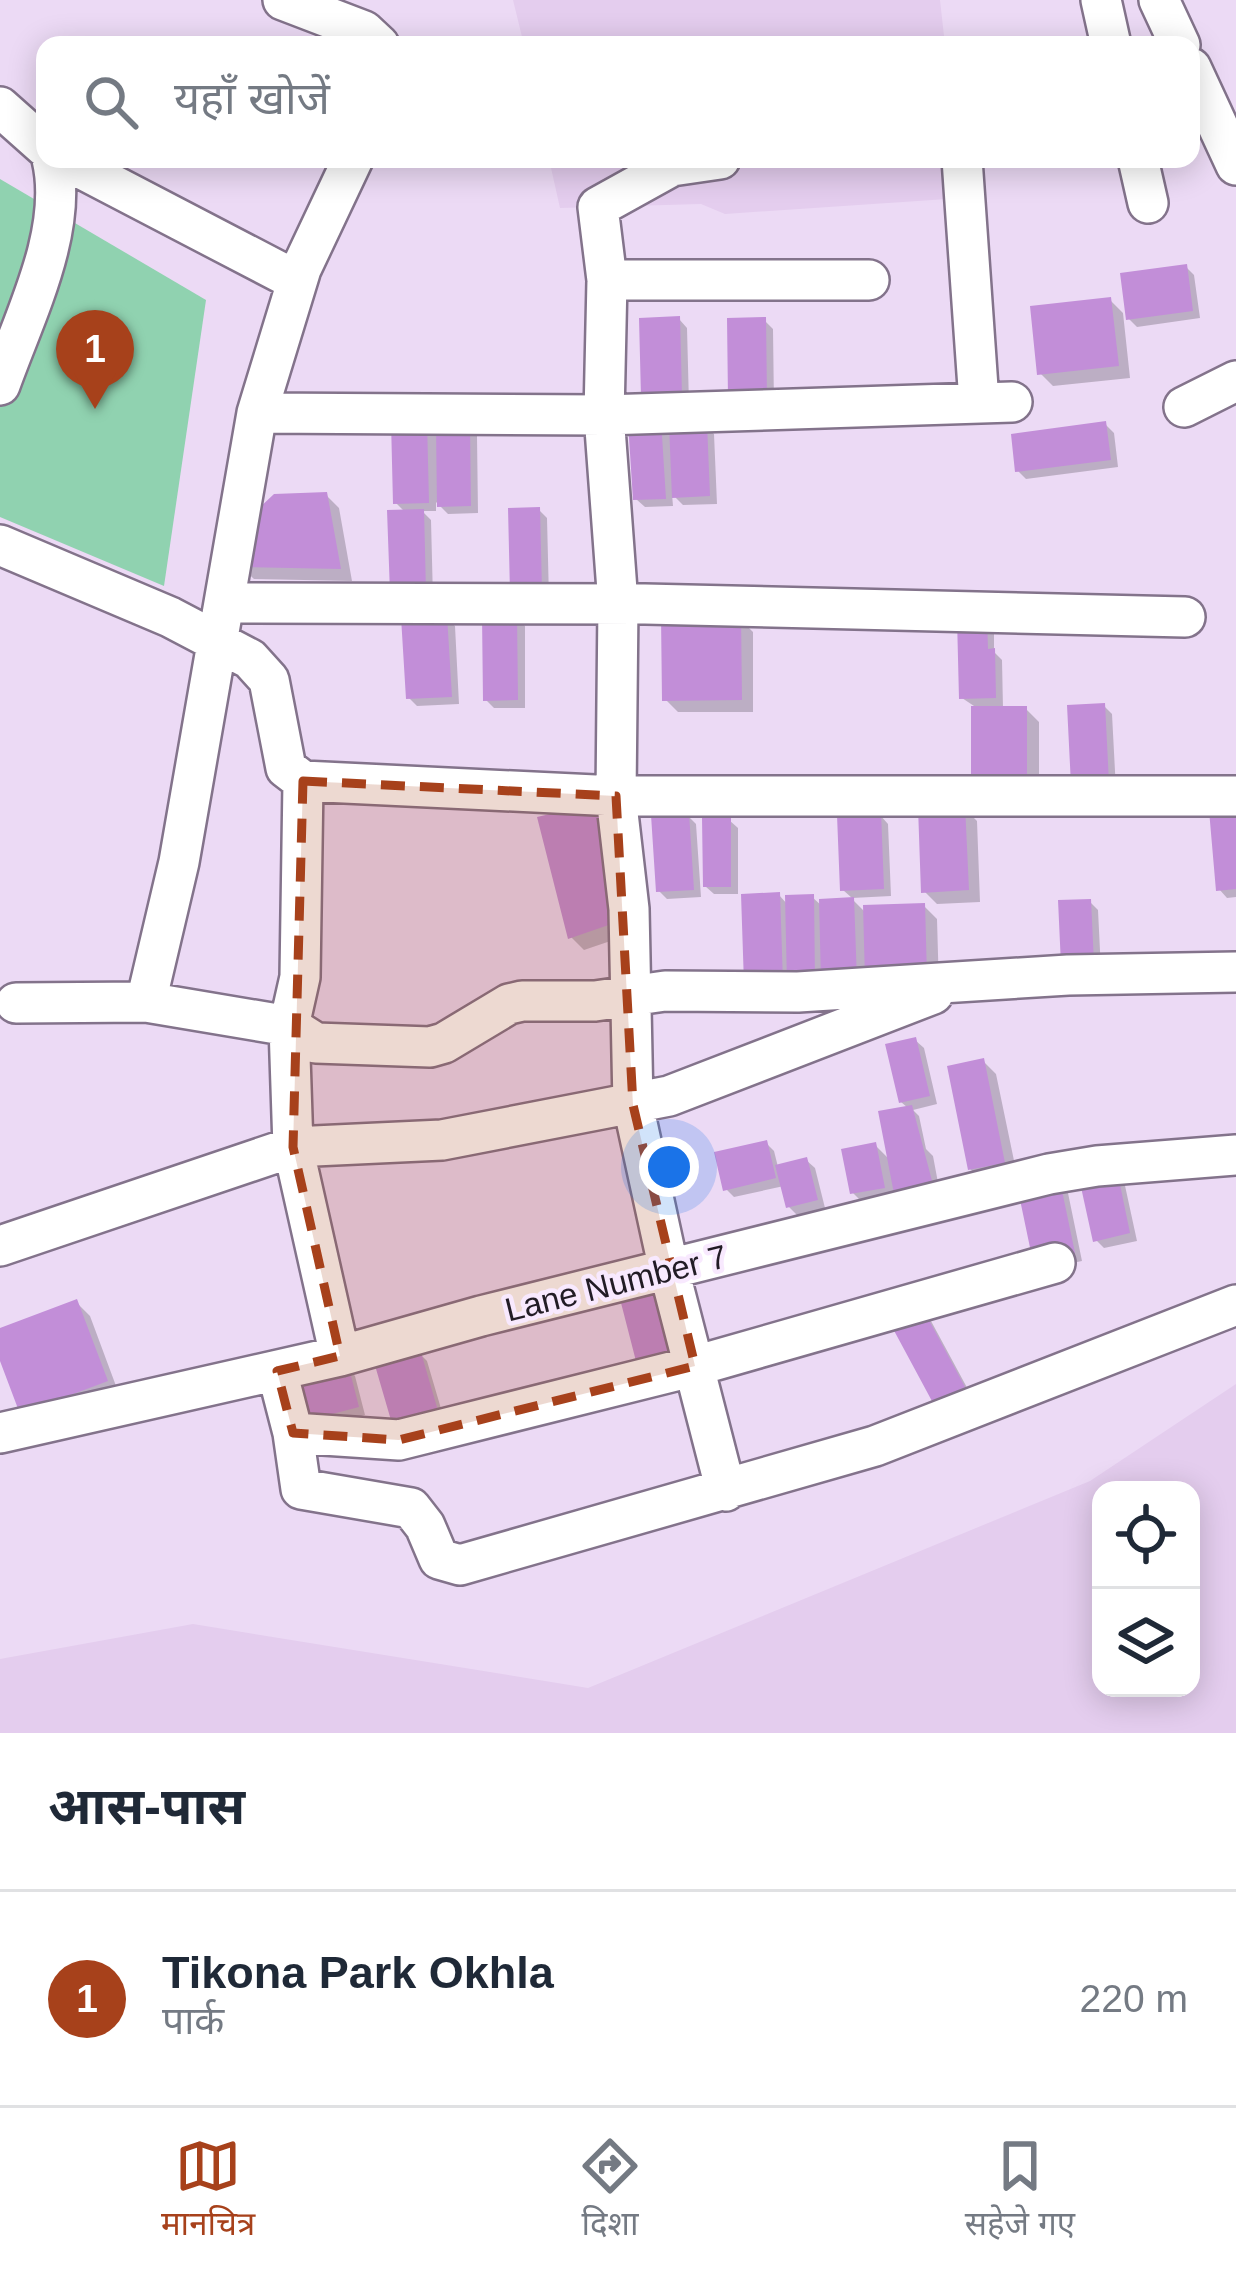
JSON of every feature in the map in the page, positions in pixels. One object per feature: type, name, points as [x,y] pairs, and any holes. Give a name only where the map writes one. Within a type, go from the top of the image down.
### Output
[{"type":"street","points":[[284,0],[369,36]]},
{"type":"street","points":[[1101,0],[1109,36]]},
{"type":"street","points":[[1159,0],[1176,36]]},
{"type":"street","points":[[1200,87],[1236,165]]},
{"type":"street","points":[[0,107],[36,139]]},
{"type":"street","points":[[0,385],[54,228],[58,196],[53,168]]},
{"type":"street","points":[[80,168],[297,281]]},
{"type":"street","points":[[146,1001],[179,862],[257,413],[297,281],[349,168]]},
{"type":"street","points":[[667,168],[598,207],[607,280],[604,416],[618,604],[616,796],[629,909],[633,1105],[669,1270],[726,1491]]},
{"type":"street","points":[[257,413],[604,416],[995,402],[963,168]]},
{"type":"street","points":[[1140,168],[1148,203]]},
{"type":"street","points":[[607,280],[868,280]]},
{"type":"street","points":[[1184,406],[1236,381]]},
{"type":"street","points":[[0,545],[220,622],[618,604],[1185,617]]},
{"type":"street","points":[[220,622],[269,680],[286,768],[303,781],[616,796],[1236,796]]},
{"type":"street","points":[[303,781],[300,977],[289,1026],[293,1147],[340,1356]]},
{"type":"street","points":[[16,1003],[146,1001],[289,1026],[316,1043],[430,1047],[509,1004],[664,992],[798,992],[969,980],[1236,972]]},
{"type":"street","points":[[0,1246],[293,1147],[442,1140],[669,1096],[969,980]]},
{"type":"street","name":"Lane Number 7","points":[[0,1433],[340,1356],[1077,1168],[1236,1155]]},
{"type":"street","points":[[293,1433],[399,1440],[695,1366],[1054,1263]]},
{"type":"street","points":[[277,1371],[302,1489],[411,1508],[439,1559],[460,1564],[875,1446],[1236,1304]]},
{"type":"highlighted area","points":[[303,781],[616,796],[633,1105],[695,1366],[399,1440],[293,1433],[277,1371],[340,1356],[293,1147]]},
{"type":"shaded area","points":[[513,0],[940,0],[944,36],[522,36]]},
{"type":"shaded area","points":[[551,168],[959,168],[962,198],[725,214],[701,204],[560,208]]},
{"type":"shaded area","points":[[1236,1384],[1236,1733],[0,1733],[0,1659],[193,1624],[588,1688],[1090,1481]]},
{"type":"green space","points":[[0,179],[206,300],[164,586],[0,517]]},
{"type":"building","points":[[1187,264],[1193,311],[1126,320],[1120,273]]},
{"type":"building","points":[[1111,297],[1119,366],[1037,375],[1030,306]]},
{"type":"building","points":[[680,316],[682,396],[641,397],[639,318]]},
{"type":"building","points":[[766,317],[767,399],[728,399],[727,318]]},
{"type":"building","points":[[661,420],[666,499],[633,500],[628,422]]},
{"type":"building","points":[[391,421],[427,421],[429,503],[393,504]]},
{"type":"building","points":[[1106,421],[1111,460],[1015,472],[1011,434]]},
{"type":"building","points":[[707,423],[710,496],[672,498],[669,424]]},
{"type":"building","points":[[470,425],[471,506],[437,507],[436,426]]},
{"type":"building","points":[[327,492],[341,569],[237,567],[257,510],[274,494]]},
{"type":"building","points":[[540,507],[542,592],[510,593],[508,508]]},
{"type":"building","points":[[424,509],[426,592],[390,593],[387,510]]},
{"type":"building","points":[[447,615],[452,697],[406,699],[401,617]]},
{"type":"building","points":[[482,615],[517,615],[518,700],[483,701]]},
{"type":"building","points":[[661,616],[741,616],[742,700],[662,701]]},
{"type":"building","points":[[987,617],[988,649],[995,648],[996,698],[959,699],[957,618]]},
{"type":"building","points":[[1105,703],[1109,783],[1071,785],[1067,705]]},
{"type":"building","points":[[971,706],[1027,706],[1027,794],[971,794]]},
{"type":"building","points":[[597,803],[626,919],[568,939],[537,817]]},
{"type":"building","points":[[965,805],[969,890],[921,893],[918,807]]},
{"type":"building","points":[[1236,807],[1236,889],[1216,891],[1209,810]]},
{"type":"building","points":[[881,812],[884,889],[840,891],[837,815]]},
{"type":"building","points":[[689,813],[694,890],[656,892],[651,815]]},
{"type":"building","points":[[702,817],[731,817],[731,887],[703,887]]},
{"type":"building","points":[[780,892],[783,983],[744,984],[741,894]]},
{"type":"building","points":[[814,894],[815,984],[787,984],[785,895]]},
{"type":"building","points":[[854,897],[857,981],[821,982],[819,899]]},
{"type":"building","points":[[1091,899],[1094,964],[1061,965],[1058,900]]},
{"type":"building","points":[[925,903],[927,977],[865,979],[863,905]]},
{"type":"building","points":[[916,1037],[930,1096],[899,1103],[885,1044]]},
{"type":"building","points":[[984,1058],[1005,1163],[968,1170],[947,1066]]},
{"type":"building","points":[[912,1105],[936,1196],[896,1204],[878,1111]]},
{"type":"building","points":[[767,1140],[776,1178],[723,1191],[714,1152]]},
{"type":"building","points":[[876,1142],[885,1188],[850,1194],[841,1149]]},
{"type":"building","points":[[807,1157],[818,1200],[786,1208],[775,1165]]},
{"type":"building","points":[[1117,1170],[1130,1233],[1093,1242],[1079,1178]]},
{"type":"building","points":[[1060,1181],[1075,1253],[1033,1262],[1018,1190]]},
{"type":"building","points":[[662,1288],[680,1357],[638,1369],[620,1299]]},
{"type":"building","points":[[77,1299],[108,1381],[20,1414],[0,1361],[0,1328]]},
{"type":"building","points":[[923,1309],[965,1387],[933,1403],[891,1325]]},
{"type":"building","points":[[420,1349],[441,1421],[395,1434],[374,1362]]},
{"type":"building","points":[[348,1364],[359,1407],[294,1424],[283,1381]]},
{"type":"place","name":"Tikona Park Okhla","points":[[95,409]]}]
